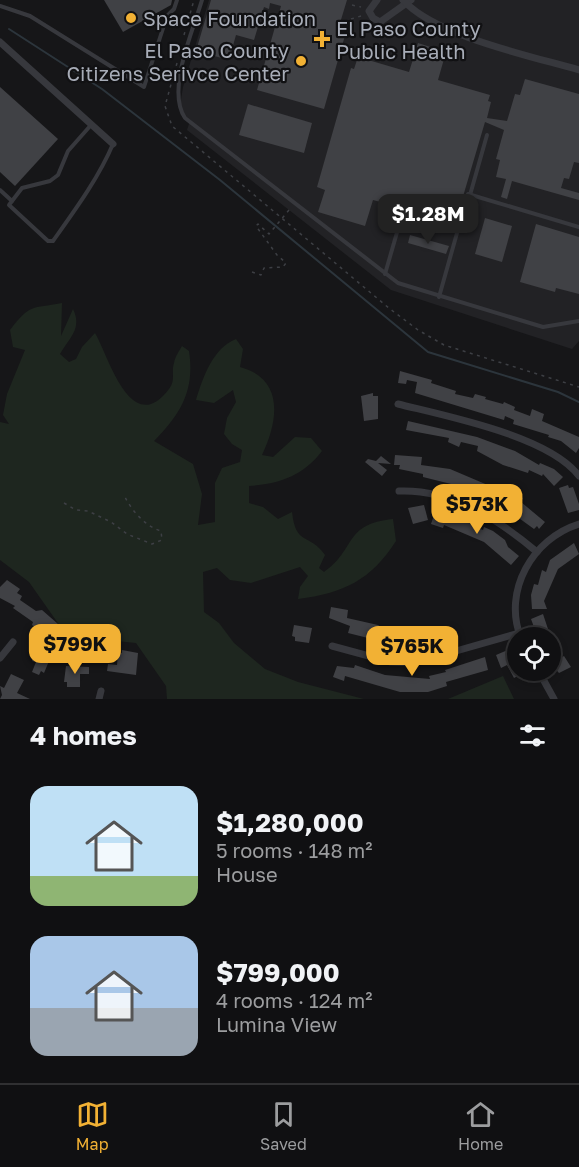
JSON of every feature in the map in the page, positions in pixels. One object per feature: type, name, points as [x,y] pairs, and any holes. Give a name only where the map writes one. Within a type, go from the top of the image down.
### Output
[{"type":"street","points":[[378,0],[369,11],[373,18],[380,22],[407,1],[422,17],[444,29],[579,70]]},
{"type":"street","points":[[0,42],[113,144]]},
{"type":"street","points":[[398,404],[502,433],[557,456],[579,476]]},
{"type":"street","points":[[399,490],[430,492],[486,514],[508,527],[537,552]]},
{"type":"street","points":[[518,627],[515,615],[518,586],[525,568],[552,537],[579,524]]},
{"type":"street","points":[[332,646],[391,662],[414,663],[507,638]]},
{"type":"street","points":[[0,658],[13,642]]},
{"type":"street","points":[[544,681],[554,699]]},
{"type":"lane","points":[[0,6],[30,16],[144,87],[167,16],[174,9],[177,0]]},
{"type":"lane","points":[[202,0],[177,87],[178,105],[185,118],[385,274],[404,286],[543,327],[579,321]]},
{"type":"lane","points":[[92,124],[68,152],[58,175],[50,180],[22,188],[9,205],[48,241],[53,241],[103,167],[113,144]]},
{"type":"lane","points":[[439,297],[487,135]]},
{"type":"lane","points":[[0,190],[12,201]]},
{"type":"lane","points":[[470,195],[579,227]]},
{"type":"lane","points":[[385,274],[398,229]]},
{"type":"path","points":[[352,5],[361,7]]},
{"type":"path","points":[[351,19],[360,16]]},
{"type":"path","points":[[265,239],[289,210]]},
{"type":"path","points":[[252,272],[261,274],[264,268],[284,267],[286,263],[256,226],[258,224],[269,234]]},
{"type":"path","points":[[64,503],[76,510],[88,511],[111,522],[136,539],[152,544],[162,540],[161,531],[152,528],[136,514],[125,496]]},
{"type":"shaded area","points":[[209,0],[579,0],[579,341],[572,349],[391,290],[187,130],[189,124],[180,106],[183,87]]},
{"type":"shaded area","points":[[62,303],[61,336],[73,309],[76,322],[73,333],[60,354],[69,362],[76,359],[82,347],[95,333],[123,389],[133,400],[143,405],[155,402],[169,389],[177,354],[182,346],[189,351],[190,378],[184,400],[172,421],[154,441],[193,464],[202,494],[198,525],[215,522],[215,483],[222,468],[240,462],[242,450],[232,444],[224,434],[227,418],[236,402],[233,390],[214,403],[196,400],[215,356],[228,343],[236,339],[243,349],[240,367],[255,373],[265,381],[274,403],[272,429],[262,455],[273,457],[295,437],[311,438],[322,451],[307,467],[290,477],[249,486],[249,503],[263,507],[278,519],[292,512],[300,535],[325,555],[319,568],[324,572],[342,555],[358,532],[366,526],[393,519],[396,541],[377,566],[355,582],[329,593],[298,599],[300,587],[308,576],[300,567],[251,583],[230,580],[217,568],[203,572],[204,612],[219,623],[234,643],[265,669],[298,682],[364,699],[167,699],[166,686],[136,643],[67,636],[29,582],[0,560],[0,422],[9,424],[3,415],[7,394],[25,350],[13,347],[10,330],[28,311],[37,307]]},
{"type":"shaded area","points":[[503,676],[514,699],[448,699]]},
{"type":"building","name":"Space Foundation","points":[[104,0],[172,0],[171,5],[123,32]]},
{"type":"building","name":"El Paso County Citizens Serivce Center","points":[[211,0],[347,0],[340,23],[348,25],[324,109],[257,90],[281,6],[270,3],[269,9],[264,7],[254,40],[236,35],[229,60],[196,51]]},
{"type":"building","points":[[418,43],[446,52],[438,80],[490,95],[488,101],[491,102],[487,118],[507,121],[515,94],[520,95],[525,79],[579,94],[579,163],[574,162],[569,179],[564,178],[561,188],[579,193],[579,200],[512,181],[507,199],[501,197],[506,179],[496,177],[500,160],[496,159],[504,130],[485,122],[454,227],[390,208],[389,211],[382,209],[384,203],[373,200],[365,226],[318,212],[325,190],[317,187],[351,68],[354,69],[358,57],[409,72]]},
{"type":"building","points":[[0,87],[58,139],[15,186],[0,172]]},
{"type":"building","points":[[248,104],[312,123],[304,153],[239,135]]},
{"type":"building","points":[[485,218],[512,226],[502,262],[475,254]]},
{"type":"building","points":[[536,224],[579,237],[579,294],[556,288],[555,292],[520,282]]},
{"type":"building","points":[[410,235],[449,246],[446,254],[408,243]]},
{"type":"building","points":[[400,371],[432,380],[431,383],[456,391],[455,394],[473,398],[475,394],[503,404],[504,402],[515,407],[514,410],[530,416],[532,409],[544,414],[542,421],[579,437],[579,448],[576,453],[561,441],[513,424],[514,420],[505,416],[504,420],[415,393],[417,382],[407,380],[406,384],[398,383]]},
{"type":"building","points":[[373,393],[373,396],[378,396],[378,419],[364,421],[361,396]]},
{"type":"building","points":[[408,421],[477,437],[515,451],[539,465],[540,463],[554,469],[563,477],[554,486],[543,474],[542,476],[529,470],[528,473],[503,465],[477,451],[478,446],[461,442],[459,447],[448,442],[449,438],[406,430]]},
{"type":"building","points":[[395,455],[422,457],[421,465],[450,469],[511,495],[513,492],[523,498],[521,502],[545,522],[539,529],[537,526],[534,529],[516,516],[519,513],[498,501],[497,503],[451,484],[423,477],[423,474],[399,469],[400,465],[394,465]]},
{"type":"building","points":[[381,456],[391,464],[378,463],[387,470],[382,476],[365,462],[368,459],[376,461]]},
{"type":"building","points":[[568,485],[569,488],[573,487],[579,510],[568,513],[559,488]]},
{"type":"building","points":[[424,505],[428,520],[413,524],[408,508]]},
{"type":"building","points":[[436,509],[443,512],[442,516],[451,519],[453,514],[459,516],[458,518],[475,522],[473,526],[493,531],[505,540],[508,547],[519,556],[511,565],[484,542],[444,525],[443,528],[431,524]]},
{"type":"building","points":[[574,543],[579,554],[558,569],[544,601],[547,609],[532,609],[531,595],[534,584],[538,585],[542,570],[546,572],[550,560]]},
{"type":"building","points":[[7,580],[20,589],[17,593],[22,596],[20,600],[36,611],[42,610],[58,624],[54,629],[62,632],[59,640],[45,635],[32,625],[33,622],[13,608],[15,606],[0,598],[0,587]]},
{"type":"building","points":[[331,607],[348,610],[347,618],[378,625],[390,633],[403,635],[404,631],[409,632],[408,637],[426,634],[425,630],[439,627],[442,639],[436,641],[437,644],[411,650],[375,643],[376,640],[348,633],[350,626],[329,618]]},
{"type":"building","points":[[543,614],[547,627],[534,627],[531,619]]},
{"type":"building","points":[[294,625],[312,628],[309,643],[295,641],[295,637],[292,636]]},
{"type":"building","points":[[38,644],[52,654],[44,673],[41,671],[39,675],[32,672],[36,662],[32,661]]},
{"type":"building","points":[[122,650],[138,653],[136,675],[107,671],[108,664],[117,665],[118,652],[122,653]]},
{"type":"building","points":[[507,650],[507,665],[501,668],[496,655]]},
{"type":"building","points":[[564,656],[571,667],[561,672],[561,658]]},
{"type":"building","points":[[485,657],[488,670],[446,682],[447,686],[428,692],[400,692],[345,676],[344,681],[333,677],[337,666],[354,668],[355,665],[385,675],[430,679],[429,676]]},
{"type":"building","points":[[66,666],[89,667],[89,674],[80,674],[80,687],[67,687],[67,682],[64,682]]},
{"type":"building","points":[[11,674],[24,680],[17,693],[30,699],[0,699],[2,695],[0,686],[4,688]]},
{"type":"waterway","points":[[9,29],[102,89],[220,180],[428,352],[558,392],[579,402]]},
{"type":"place","name":"Space Foundation","points":[[131,18]]},
{"type":"place","name":"El Paso County Public Health","points":[[322,39]]},
{"type":"place","name":"El Paso County Citizens Serivce Center","points":[[301,61]]}]
